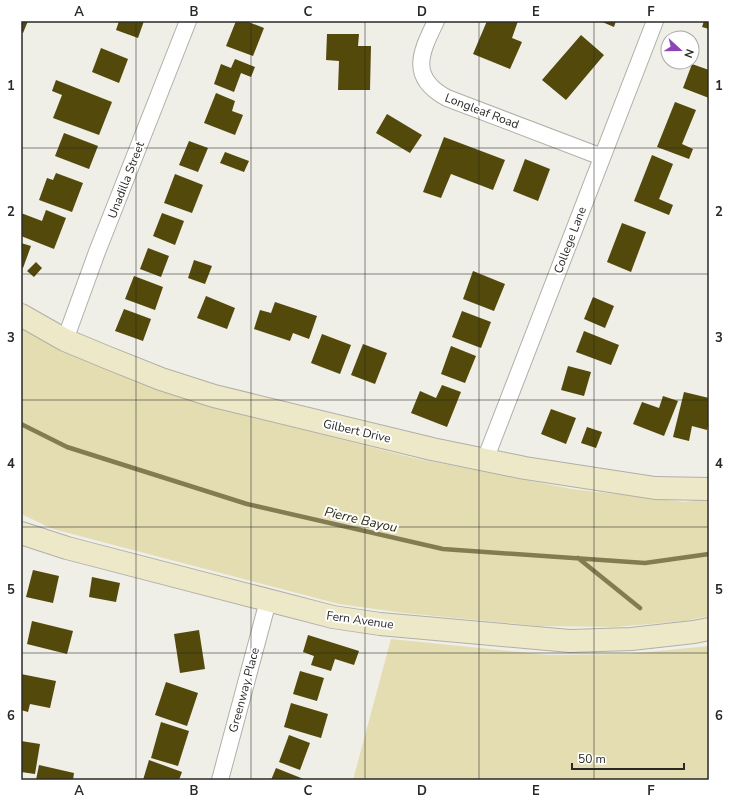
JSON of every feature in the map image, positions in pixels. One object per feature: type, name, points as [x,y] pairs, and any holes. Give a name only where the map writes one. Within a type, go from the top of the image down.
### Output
[{"type":"street","name":"Unadilla Street","points":[[65,340],[188,21]]},
{"type":"street","name":"Longleaf Road","points":[[436,21],[423,48],[420,62],[424,76],[431,88],[447,98],[602,157]]},
{"type":"street","name":"College Lane","points":[[485,460],[655,21]]},
{"type":"street","name":"Gilbert Drive","points":[[21,314],[65,340],[161,379],[214,396],[432,449],[525,468],[655,488],[709,489]]},
{"type":"street","name":"Fern Avenue","points":[[21,533],[67,548],[268,601],[333,617],[380,624],[570,641],[631,639],[709,629]]},
{"type":"street","name":"Greenway Place","points":[[220,780],[268,601]]},
{"type":"shaded area","points":[[21,325],[85,359],[202,404],[414,458],[572,489],[684,502],[709,499],[709,616],[685,621],[615,627],[538,626],[404,613],[339,604],[53,529],[21,514]]},
{"type":"shaded area","points":[[391,639],[549,655],[628,654],[709,646],[709,780],[353,780]]},
{"type":"building","points":[[21,21],[28,21],[23,33],[21,32]]},
{"type":"building","points":[[119,21],[144,21],[138,38],[116,30]]},
{"type":"building","points":[[236,21],[246,21],[264,28],[253,56],[226,46]]},
{"type":"building","points":[[487,21],[518,21],[512,38],[522,42],[510,69],[473,54]]},
{"type":"building","points":[[600,21],[616,21],[614,27]]},
{"type":"building","points":[[704,21],[709,21],[709,29],[702,27]]},
{"type":"building","points":[[327,34],[359,34],[358,46],[371,46],[370,90],[338,90],[339,61],[326,60]]},
{"type":"building","points":[[581,35],[604,55],[566,100],[542,80]]},
{"type":"building","points":[[101,48],[128,59],[119,83],[92,72]]},
{"type":"building","points":[[235,59],[255,67],[251,77],[241,73],[234,92],[214,84],[221,64],[231,68]]},
{"type":"building","points":[[700,67],[709,70],[709,98],[683,88],[690,70],[700,70]]},
{"type":"building","points":[[56,80],[112,102],[99,135],[53,118],[62,95],[52,91]]},
{"type":"building","points":[[216,93],[235,101],[232,111],[243,115],[235,135],[204,123]]},
{"type":"building","points":[[675,102],[696,110],[682,144],[693,149],[689,159],[657,147]]},
{"type":"building","points":[[387,114],[422,135],[410,153],[376,133]]},
{"type":"building","points":[[64,133],[98,146],[89,169],[55,156]]},
{"type":"building","points":[[444,137],[505,160],[493,190],[451,174],[441,198],[423,192]]},
{"type":"building","points":[[189,141],[208,148],[198,172],[179,165]]},
{"type":"building","points":[[225,152],[249,161],[244,172],[220,163]]},
{"type":"building","points":[[652,155],[673,164],[659,199],[673,205],[669,215],[634,201]]},
{"type":"building","points":[[525,159],[550,169],[538,201],[513,191]]},
{"type":"building","points":[[56,173],[83,183],[72,212],[39,200],[47,178],[53,180]]},
{"type":"building","points":[[175,174],[203,185],[192,213],[164,203]]},
{"type":"building","points":[[46,210],[66,218],[54,249],[21,236],[21,213],[42,221]]},
{"type":"building","points":[[162,213],[184,221],[175,245],[153,236]]},
{"type":"building","points":[[622,223],[646,232],[631,272],[607,262]]},
{"type":"building","points":[[21,243],[31,246],[23,268],[21,267]]},
{"type":"building","points":[[148,248],[169,256],[161,277],[140,269]]},
{"type":"building","points":[[194,260],[212,266],[205,284],[188,278]]},
{"type":"building","points":[[36,262],[42,268],[34,277],[27,271]]},
{"type":"building","points":[[473,271],[505,284],[494,311],[463,299]]},
{"type":"building","points":[[134,276],[163,287],[155,310],[125,299]]},
{"type":"building","points":[[206,296],[235,308],[227,329],[197,318]]},
{"type":"building","points":[[593,297],[614,306],[605,328],[584,319]]},
{"type":"building","points":[[275,302],[317,316],[309,339],[293,333],[290,341],[254,329],[260,310],[271,313]]},
{"type":"building","points":[[124,309],[151,319],[143,341],[115,331]]},
{"type":"building","points":[[462,311],[491,322],[481,348],[452,337]]},
{"type":"building","points":[[584,331],[619,345],[611,365],[576,352]]},
{"type":"building","points":[[322,334],[351,345],[340,374],[311,363]]},
{"type":"building","points":[[363,344],[387,353],[375,384],[351,375]]},
{"type":"building","points":[[451,346],[476,356],[465,383],[441,374]]},
{"type":"building","points":[[568,366],[591,372],[584,396],[561,390]]},
{"type":"building","points":[[442,385],[461,392],[447,427],[411,413],[420,391],[436,398]]},
{"type":"building","points":[[684,392],[709,398],[709,422],[707,430],[692,426],[689,441],[673,437]]},
{"type":"building","points":[[663,396],[678,401],[664,436],[633,424],[642,402],[659,408]]},
{"type":"building","points":[[551,409],[576,418],[566,444],[541,434]]},
{"type":"building","points":[[587,427],[602,432],[596,448],[581,443]]},
{"type":"building","points":[[33,570],[59,576],[53,603],[26,597]]},
{"type":"building","points":[[92,577],[120,583],[116,602],[89,597]]},
{"type":"building","points":[[32,621],[73,631],[67,654],[27,644]]},
{"type":"building","points":[[199,630],[205,669],[180,673],[174,634]]},
{"type":"building","points":[[308,635],[359,651],[354,665],[335,659],[331,671],[311,665],[314,656],[303,652]]},
{"type":"building","points":[[300,671],[324,678],[317,701],[293,694]]},
{"type":"building","points":[[21,674],[56,681],[50,708],[30,704],[28,712],[21,710]]},
{"type":"building","points":[[166,682],[198,693],[187,726],[155,715]]},
{"type":"building","points":[[291,703],[328,714],[321,738],[284,727]]},
{"type":"building","points":[[161,722],[189,731],[178,766],[151,758]]},
{"type":"building","points":[[289,735],[310,743],[300,770],[279,762]]},
{"type":"building","points":[[21,741],[40,744],[35,774],[21,772]]},
{"type":"building","points":[[149,760],[182,772],[179,780],[143,780]]},
{"type":"building","points":[[39,765],[74,773],[73,780],[36,780]]},
{"type":"building","points":[[276,768],[306,780],[271,780]]},
{"type":"waterway","name":"Pierre Bayou","points":[[21,424],[67,447],[247,504],[443,549],[645,563],[709,554]]},
{"type":"waterway","points":[[578,558],[640,608]]}]
